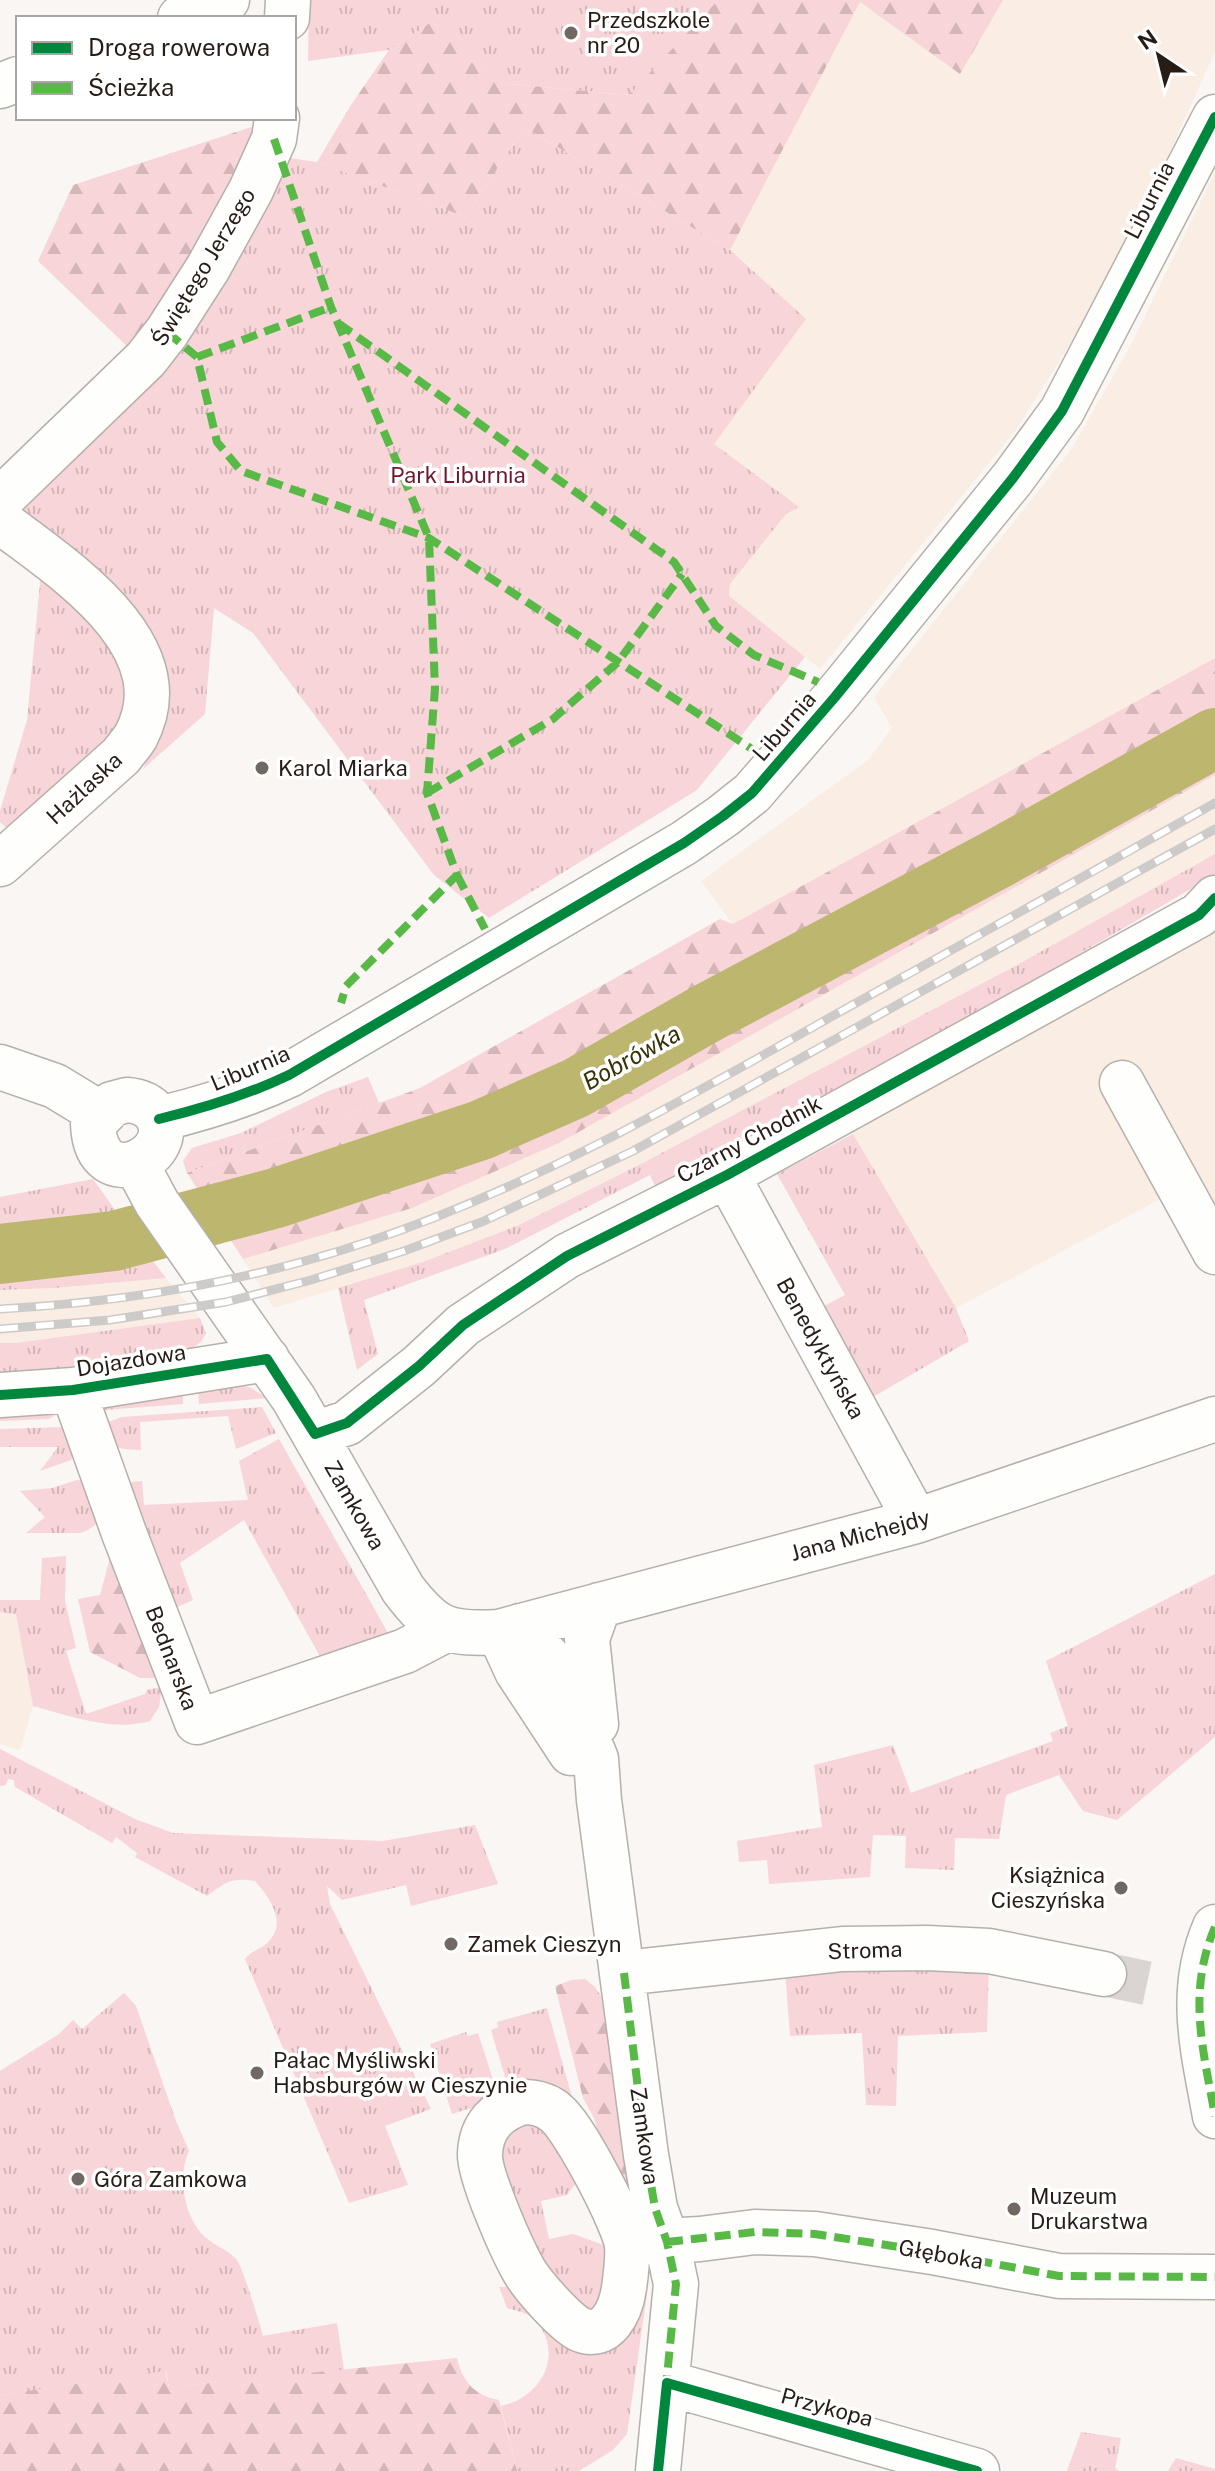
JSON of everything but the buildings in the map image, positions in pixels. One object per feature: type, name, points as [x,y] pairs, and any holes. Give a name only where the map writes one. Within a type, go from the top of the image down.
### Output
[{"type":"street","points":[[185,16],[227,0]]},
{"type":"street","name":"Liburnia","points":[[159,1119],[251,1093],[289,1075],[684,843],[752,793],[877,646],[1013,478],[1062,411],[1215,117]]},
{"type":"street","name":"Świętego Jerzego","points":[[0,500],[146,359],[167,332],[208,268],[251,190],[274,139],[277,120]]},
{"type":"street","name":"Hażlaska","points":[[0,521],[79,581],[114,615],[139,655],[147,691],[136,735],[121,756],[0,864]]},
{"type":"street","name":"Czarny Chodnik","points":[[315,1434],[347,1423],[419,1366],[463,1325],[567,1256],[727,1175],[1199,915],[1215,898]]},
{"type":"street","points":[[0,1067],[55,1086],[101,1114]]},
{"type":"street","points":[[1122,1083],[1215,1252]]},
{"type":"street","points":[[138,1101],[159,1119],[159,1142],[154,1151],[136,1164],[114,1164],[97,1149],[93,1124],[112,1104],[138,1101]]},
{"type":"street","name":"Zamkowa","points":[[136,1164],[157,1203],[267,1359],[315,1434],[403,1589],[432,1622],[447,1629]]},
{"type":"street","name":"Benedyktyńska","points":[[727,1175],[916,1521]]},
{"type":"street","name":"Dojazdowa","points":[[0,1395],[73,1390],[267,1359]]},
{"type":"street","name":"Bednarska","points":[[73,1390],[197,1722],[405,1651],[447,1629]]},
{"type":"street","name":"Jana Michejdy","points":[[509,1629],[916,1521],[1215,1419]]},
{"type":"street","name":"Zamkowa","points":[[599,1605],[587,1639],[596,1719],[598,1779],[655,2208],[647,2242],[676,2284],[658,2471]]},
{"type":"street","points":[[447,1629],[467,1634],[509,1629]]},
{"type":"street","name":"Zamkowa","points":[[509,1629],[517,1671],[598,1779]]},
{"type":"street","points":[[1215,1927],[1206,1957],[1181,1992],[1199,2024],[1210,2059],[1215,2116]]},
{"type":"street","name":"Stroma","points":[[624,1973],[842,1949],[927,1948],[989,1951],[1104,1974]]},
{"type":"street","points":[[523,2102],[536,2102],[556,2113],[577,2137],[647,2242],[614,2320],[598,2331],[583,2331],[571,2324],[523,2270],[484,2176],[481,2143],[492,2120],[499,2112],[523,2102]]},
{"type":"street","name":"Głęboka","points":[[647,2242],[755,2232],[815,2234],[1059,2276],[1214,2275]]},
{"type":"street","name":"Przykopa","points":[[667,2383],[977,2471]]},
{"type":"shaded area","points":[[1003,0],[1215,0],[1215,52],[1155,184],[1070,344],[1016,430],[820,669],[729,597],[730,584],[786,514],[714,444],[806,319],[730,250],[860,2],[960,73]]},
{"type":"shaded area","points":[[1215,172],[1215,658],[733,925],[701,881],[868,760],[892,728],[874,697],[1071,450],[1132,343]]},
{"type":"shaded area","points":[[1215,775],[1215,854],[1017,965],[519,1225],[423,1262],[274,1308],[243,1259],[412,1208],[559,1143]]},
{"type":"shaded area","points":[[1215,913],[1215,1217],[1166,1196],[956,1308],[847,1124]]},
{"type":"shaded area","points":[[166,1278],[200,1318],[0,1343],[0,1290]]},
{"type":"shaded area","points":[[0,1612],[16,1614],[33,1706],[20,1750],[0,1744]]},
{"type":"green space","name":"Przedszkole nr 20","points":[[309,0],[718,0],[630,95],[501,83],[439,17],[389,50],[308,61]]},
{"type":"green space","points":[[718,0],[1003,0],[960,74],[860,2],[730,250],[524,127],[466,217],[317,162],[389,50],[439,17],[501,83],[629,95]]},
{"type":"green space","points":[[261,124],[164,301],[130,349],[38,261],[73,185]]},
{"type":"green space","name":"Park Liburnia","points":[[524,127],[730,250],[806,319],[714,444],[799,507],[786,514],[730,584],[729,596],[805,657],[697,790],[489,918],[434,875],[253,633],[214,608],[205,714],[143,769],[169,710],[160,654],[21,512],[44,488],[275,156],[317,162],[466,217]]},
{"type":"green space","points":[[41,572],[88,607],[120,658],[130,696],[125,726],[9,830],[0,822],[0,811],[27,720]]},
{"type":"green space","points":[[1215,658],[1215,775],[559,1143],[412,1208],[243,1259],[187,1173],[420,1088],[720,919],[733,924]]},
{"type":"green space","points":[[1215,854],[1215,875],[929,1041],[658,1192],[650,1175],[505,1249],[364,1300],[378,1354],[357,1370],[338,1288],[423,1262],[519,1225],[1017,965]]},
{"type":"green space","points":[[368,1077],[379,1103],[187,1173],[183,1161],[192,1148],[241,1133],[326,1092]]},
{"type":"green space","points":[[853,1134],[956,1308],[969,1341],[873,1397],[822,1307],[845,1295],[777,1174]]},
{"type":"green space","points":[[93,1179],[125,1224],[0,1242],[0,1197]]},
{"type":"green space","points":[[142,1247],[166,1278],[0,1290],[0,1268]]},
{"type":"green space","points":[[200,1318],[206,1333],[201,1342],[189,1350],[0,1381],[0,1343]]},
{"type":"green space","points":[[230,1382],[251,1388],[267,1398],[199,1404],[198,1386]]},
{"type":"green space","points":[[183,1389],[183,1404],[104,1410],[109,1399]]},
{"type":"green space","points":[[262,1407],[276,1433],[236,1449],[228,1416],[140,1422],[141,1450],[115,1446],[103,1424],[122,1417]]},
{"type":"green space","points":[[45,1408],[55,1415],[49,1419],[0,1421],[0,1409]]},
{"type":"green space","points":[[65,1427],[78,1450],[71,1460],[40,1471],[58,1447],[0,1447],[0,1429]]},
{"type":"green space","points":[[279,1439],[393,1642],[327,1669],[244,1520],[180,1563],[193,1600],[173,1609],[126,1489],[132,1482],[142,1481],[144,1505],[248,1500],[239,1461]]},
{"type":"green space","points":[[88,1480],[99,1522],[80,1533],[26,1533],[45,1517],[20,1491],[52,1488]]},
{"type":"green space","points":[[111,1554],[160,1678],[140,1678],[90,1652],[78,1599],[100,1595]]},
{"type":"green space","points":[[66,1556],[65,1601],[76,1648],[66,1651],[86,1714],[162,1687],[159,1707],[150,1721],[106,1724],[33,1706],[16,1614],[0,1612],[0,1600],[40,1600],[42,1558]]},
{"type":"green space","points":[[1215,1574],[1215,1737],[1117,1820],[1083,1811],[1059,1775],[1006,1795],[999,1839],[955,1838],[954,1870],[905,1868],[906,1836],[873,1835],[870,1877],[769,1884],[767,1860],[739,1862],[737,1841],[822,1827],[814,1765],[893,1745],[911,1793],[1053,1741],[1050,1733],[1068,1726],[1046,1661]]},
{"type":"green space","points":[[0,1749],[135,1819],[173,1833],[383,1841],[475,1825],[498,1884],[411,1906],[406,1885],[342,1900],[327,1886],[330,1904],[431,2109],[385,2126],[408,2185],[349,2203],[245,1959],[266,1944],[276,1928],[275,1911],[255,1881],[229,1882],[207,1896],[135,1857],[137,1853],[116,1837],[112,1843],[15,1787],[14,1780],[8,1779],[6,1785],[0,1786]]},
{"type":"green space","points":[[989,1962],[987,2032],[898,2036],[896,2106],[866,2105],[862,2033],[790,2036],[785,1970]]},
{"type":"green space","points":[[585,1979],[601,1996],[634,2206],[604,2153],[594,2118],[583,2098],[555,1986]]},
{"type":"green space","points":[[124,1993],[136,2006],[189,2151],[183,2182],[186,2204],[195,2225],[205,2237],[236,2259],[247,2283],[263,2336],[337,2323],[344,2370],[169,2387],[166,2372],[0,2395],[0,2071],[59,2034],[73,2020],[82,2029]]},
{"type":"green space","points":[[547,2008],[572,2097],[546,2084],[506,2080],[491,2030],[498,2027],[497,2022]]},
{"type":"green space","points":[[466,2032],[468,2036],[478,2033],[495,2086],[483,2090],[487,2103],[452,2114],[430,2044]]},
{"type":"green space","points":[[523,2119],[550,2132],[580,2178],[567,2195],[541,2201],[549,2239],[573,2234],[604,2245],[613,2262],[596,2315],[559,2299],[504,2181],[498,2143]]},
{"type":"green space","points":[[499,2287],[513,2287],[566,2339],[634,2295],[647,2294],[627,2434],[613,2450],[579,2471],[517,2471],[501,2406],[528,2394],[538,2384],[545,2372],[548,2346],[535,2320],[507,2308]]},
{"type":"green space","points":[[457,2358],[462,2374],[476,2391],[499,2400],[517,2471],[0,2471],[0,2395],[165,2371],[169,2387]]},
{"type":"green space","points":[[1081,2432],[1121,2438],[1115,2468],[1119,2471],[1067,2471]]},
{"type":"green space","points":[[1176,2458],[1215,2469],[1215,2471],[1168,2471]]},
{"type":"waterway","name":"Bobrówka","points":[[0,1254],[114,1241],[276,1198],[481,1130],[576,1088],[707,1013],[997,859],[1215,738]]},
{"type":"tunnel","points":[[1104,1974],[1165,1987]]},
{"type":"railway","points":[[0,1309],[140,1295],[232,1279],[367,1242],[492,1194],[672,1106],[1215,803]]},
{"type":"railway","points":[[0,1329],[110,1320],[226,1302],[404,1251],[484,1221],[633,1151],[1215,829]]},
{"type":"marked path","points":[[274,139],[331,307],[429,538],[435,688],[427,793],[457,875],[346,986],[341,1003]]},
{"type":"marked path","points":[[197,357],[331,307]]},
{"type":"marked path","points":[[338,323],[674,562],[716,626],[754,655],[818,682]]},
{"type":"marked path","points":[[167,332],[197,357],[217,442],[241,471],[429,538],[758,753]]},
{"type":"marked path","points":[[427,793],[553,719],[618,662],[682,574]]},
{"type":"marked path","points":[[457,875],[485,929]]},
{"type":"marked path","points":[[1215,1927],[1206,1951],[1200,1998],[1202,2044],[1215,2116]]},
{"type":"marked path","points":[[624,1973],[646,2155],[655,2208],[667,2242],[676,2284],[666,2387]]},
{"type":"marked path","points":[[667,2242],[755,2232],[815,2234],[1059,2276],[1215,2277]]},
{"type":"cycle path","points":[[159,1119],[226,1100],[289,1075],[684,843],[752,793],[835,697],[1013,478],[1062,411],[1215,117]]},
{"type":"cycle path","points":[[0,1395],[73,1390],[267,1359],[315,1434],[347,1423],[419,1366],[463,1325],[567,1256],[727,1175],[1199,915],[1215,898]]},
{"type":"cycle path","points":[[658,2471],[667,2383],[977,2471]]},
{"type":"place","name":"Przedszkole nr 20","points":[[571,33]]},
{"type":"place","name":"Karol Miarka","points":[[262,768]]},
{"type":"place","name":"Książnica Cieszyńska","points":[[1121,1888]]},
{"type":"place","name":"Zamek Cieszyn","points":[[451,1944]]},
{"type":"place","name":"Pałac Myśliwski Habsburgów w Cieszynie","points":[[257,2073]]},
{"type":"place","name":"Góra Zamkowa","points":[[78,2179]]},
{"type":"place","name":"Muzeum Drukarstwa","points":[[1014,2209]]}]
